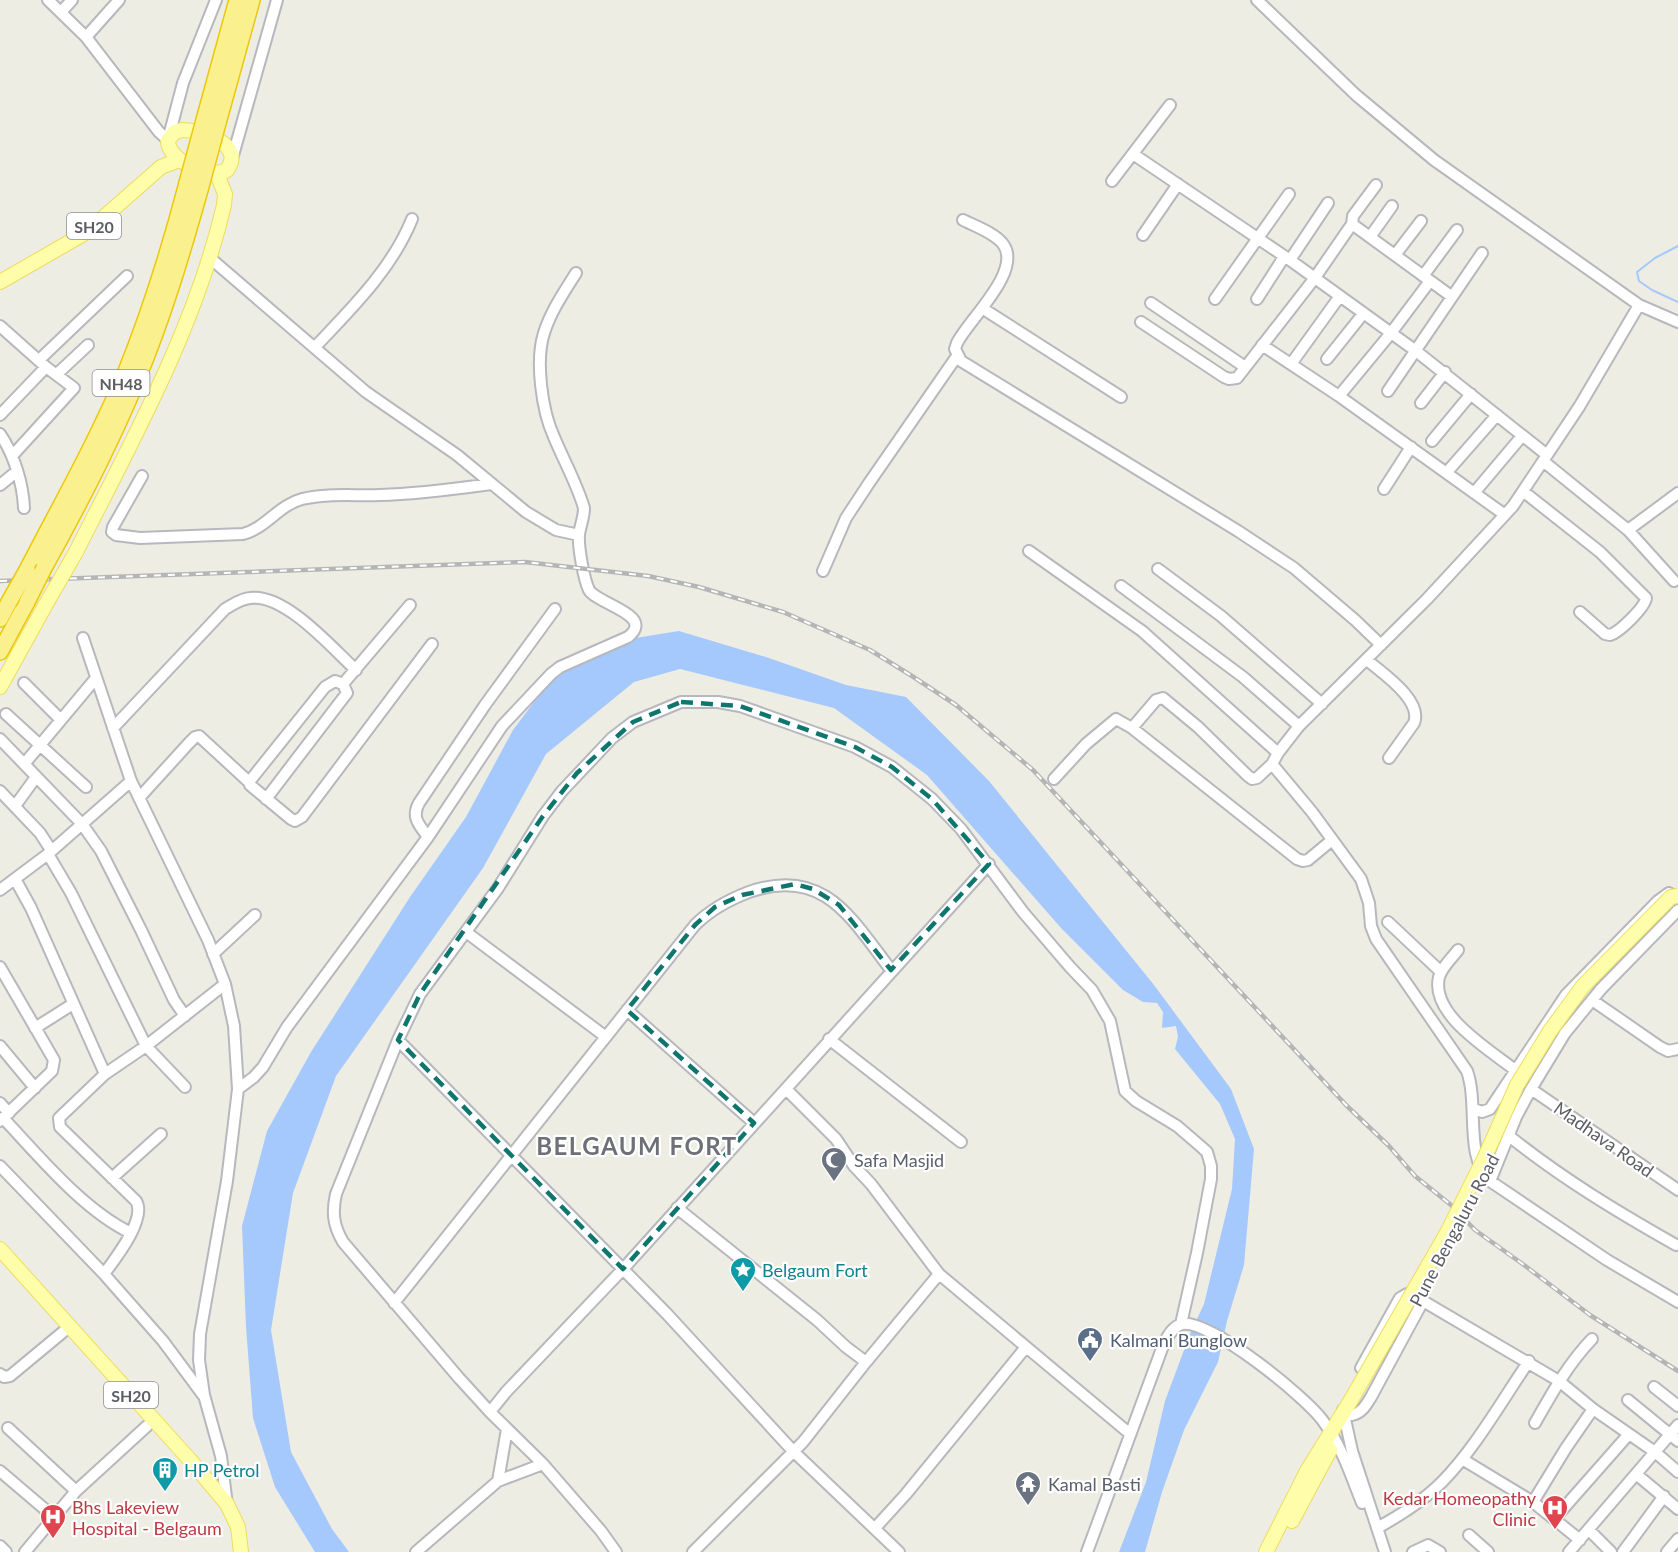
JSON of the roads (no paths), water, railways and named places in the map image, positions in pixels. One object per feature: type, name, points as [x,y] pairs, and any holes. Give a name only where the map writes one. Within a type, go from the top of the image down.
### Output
[{"type":"highway","name":"NH48","points":[[0,652],[107,448],[162,315],[211,122],[237,0]]},
{"type":"highway","name":"NH48","points":[[211,122],[252,0]]},
{"type":"highway","name":"NH48","points":[[0,619],[125,374],[194,187]]},
{"type":"main road","points":[[182,130],[206,134],[225,144],[232,159],[227,170],[217,174],[200,170],[180,160],[170,151],[168,138],[182,130]]},
{"type":"main road","name":"SH20","points":[[0,282],[87,232],[160,167],[180,160]]},
{"type":"main road","points":[[0,687],[76,552],[165,376],[200,292],[220,223],[225,194],[217,174]]},
{"type":"main road","name":"Pune Bengaluru Road","points":[[1333,1436],[1350,1412],[1464,1219],[1516,1107],[1547,1047],[1575,1009],[1677,903],[1678,897]]},
{"type":"main road","name":"SH20","points":[[0,1249],[190,1460],[238,1527],[241,1552]]},
{"type":"main road","name":"SH20","points":[[0,1262],[210,1495],[226,1509],[233,1552]]},
{"type":"main road","points":[[1266,1552],[1308,1471],[1333,1436]]},
{"type":"main road","points":[[1276,1552],[1333,1436]]},
{"type":"street","points":[[48,0],[86,38],[159,132],[168,138],[183,83],[216,0]]},
{"type":"street","points":[[61,12],[72,0]]},
{"type":"street","points":[[86,38],[119,0]]},
{"type":"street","points":[[232,159],[277,0]]},
{"type":"street","points":[[1257,0],[1356,94],[1434,160],[1639,305],[1678,322]]},
{"type":"street","points":[[1112,181],[1170,105]]},
{"type":"street","points":[[1133,153],[1340,296],[1444,372],[1522,436],[1628,530],[1674,581]]},
{"type":"street","points":[[1143,235],[1178,184]]},
{"type":"street","points":[[1141,322],[1229,379],[1237,378],[1314,279],[1376,184]]},
{"type":"street","points":[[1215,299],[1259,240],[1289,194]]},
{"type":"street","points":[[1257,298],[1328,203]]},
{"type":"street","points":[[1370,237],[1392,206]]},
{"type":"street","points":[[315,347],[357,303],[384,269],[405,236],[412,219]]},
{"type":"street","points":[[824,571],[846,518],[957,356],[957,343],[1001,280],[1007,266],[1007,251],[998,239],[963,220]]},
{"type":"street","points":[[1395,255],[1420,221]]},
{"type":"street","points":[[1352,224],[1451,296]]},
{"type":"street","points":[[1339,396],[1391,333],[1456,230]]},
{"type":"street","points":[[1388,391],[1482,253]]},
{"type":"street","points":[[210,258],[366,392],[457,456],[525,512],[556,530],[579,535]]},
{"type":"street","points":[[238,1089],[263,1067],[307,999],[428,837],[502,726],[538,686],[560,668],[628,637],[634,629],[635,623],[632,617],[625,611],[600,600],[590,590],[579,535],[584,508],[552,434],[544,406],[541,357],[543,336],[549,319],[576,273]]},
{"type":"street","points":[[0,416],[43,363],[127,276]]},
{"type":"street","points":[[1291,364],[1340,296]]},
{"type":"street","points":[[1151,303],[1245,368]]},
{"type":"street","points":[[1132,728],[1156,700],[1163,698],[1198,727],[1252,779],[1257,778],[1272,764],[1299,726],[1427,599],[1524,492],[1639,305]]},
{"type":"street","points":[[982,308],[1121,397]]},
{"type":"street","points":[[1327,359],[1363,314]]},
{"type":"street","points":[[0,326],[74,387],[12,456]]},
{"type":"street","points":[[57,374],[88,345]]},
{"type":"street","points":[[1262,345],[1339,396],[1504,514]]},
{"type":"street","points":[[957,356],[967,366],[1238,531],[1294,568],[1381,645]]},
{"type":"street","points":[[1421,403],[1444,372]]},
{"type":"street","points":[[1432,441],[1471,394]]},
{"type":"street","points":[[1447,472],[1497,415]]},
{"type":"street","points":[[0,434],[12,456],[22,491],[24,508]]},
{"type":"street","points":[[1474,493],[1522,436]]},
{"type":"street","points":[[1384,489],[1411,447]]},
{"type":"street","points":[[0,485],[16,472]]},
{"type":"street","points":[[142,476],[113,527],[112,532],[116,536],[140,538],[243,534],[258,529],[289,505],[300,500],[336,494],[378,496],[425,493],[491,483]]},
{"type":"street","points":[[1524,492],[1600,552],[1646,597],[1645,604],[1619,631],[1610,635],[1605,634],[1580,612]]},
{"type":"street","points":[[1628,530],[1678,494]]},
{"type":"street","points":[[1029,551],[1142,631],[1278,753]]},
{"type":"street","points":[[1158,569],[1221,616],[1322,705]]},
{"type":"street","points":[[1121,586],[1243,677],[1299,726]]},
{"type":"street","points":[[113,728],[225,609],[237,601],[253,597],[280,605],[301,620],[356,670]]},
{"type":"street","points":[[343,684],[410,605]]},
{"type":"street","points":[[428,837],[417,821],[415,810],[479,713],[555,609]]},
{"type":"street","points":[[82,638],[131,781],[225,984],[234,1026],[238,1089],[228,1181],[200,1334],[199,1360],[204,1395],[221,1456],[226,1509]]},
{"type":"street","points":[[139,798],[189,743],[199,736],[250,785],[295,821],[302,817],[432,644]]},
{"type":"street","points":[[1367,660],[1403,691],[1412,701],[1414,709],[1416,718],[1414,723],[1389,758]]},
{"type":"street","points":[[24,763],[96,678]]},
{"type":"street","points":[[249,782],[325,687],[335,681],[343,684],[346,689],[344,697],[267,799]]},
{"type":"street","points":[[24,683],[61,720]]},
{"type":"street","points":[[616,1552],[543,1464],[490,1412],[394,1303],[338,1233],[333,1221],[333,1208],[336,1194],[398,1040],[420,994],[498,888],[543,816],[577,773],[612,738],[633,722],[681,702],[718,702],[740,706],[855,747],[892,767],[932,799],[961,829],[1023,912],[1092,990],[1110,1021],[1125,1091],[1136,1101],[1177,1126],[1207,1152],[1211,1166],[1211,1179],[1197,1253],[1181,1324]]},
{"type":"street","points":[[6,714],[86,787]]},
{"type":"street","points":[[1054,779],[1111,721],[1120,720],[1297,859],[1308,860],[1332,840]]},
{"type":"street","points":[[0,739],[82,824],[100,851],[174,1000],[185,1016]]},
{"type":"street","points":[[1272,764],[1312,812],[1361,879],[1369,903],[1371,926],[1376,939],[1467,1071],[1473,1086],[1477,1161],[1482,1173],[1490,1181],[1607,1260],[1678,1302]]},
{"type":"street","points":[[15,806],[36,777]]},
{"type":"street","points":[[0,890],[49,852],[131,781]]},
{"type":"street","points":[[0,791],[40,833],[146,1046],[185,1087]]},
{"type":"street","points":[[490,1412],[506,1392],[623,1269],[988,864]]},
{"type":"street","points":[[15,879],[32,908],[105,1074]]},
{"type":"street","points":[[394,1303],[627,1010],[705,915],[715,907],[741,895],[777,885],[795,885],[813,889],[828,897],[846,914],[891,970]]},
{"type":"street","points":[[1474,1109],[1482,1112],[1490,1109],[1566,995],[1658,901],[1678,890]]},
{"type":"street","points":[[1490,1181],[1531,1089],[1566,1033],[1592,1000],[1678,910]]},
{"type":"street","points":[[213,954],[255,915]]},
{"type":"street","points":[[1388,922],[1441,972]]},
{"type":"street","points":[[466,932],[606,1037]]},
{"type":"street","points":[[1458,950],[1441,972],[1438,986],[1446,1011],[1472,1036],[1515,1070]]},
{"type":"street","points":[[0,967],[54,1060],[52,1071],[4,1117]]},
{"type":"street","points":[[104,1274],[122,1250],[131,1233],[140,1212],[140,1206],[60,1127],[59,1118],[105,1074],[146,1046],[225,984]]},
{"type":"street","points":[[1592,1000],[1660,1047],[1668,1051],[1678,1048]]},
{"type":"street","points":[[35,1028],[73,1004]]},
{"type":"street","points":[[627,1010],[754,1123]]},
{"type":"street","points":[[830,1039],[962,1142]]},
{"type":"street","points":[[398,1040],[667,1314],[793,1451],[899,1552]]},
{"type":"street","points":[[0,1047],[35,1088]]},
{"type":"street","points":[[786,1089],[836,1139],[854,1166],[871,1184],[939,1274],[1129,1433]]},
{"type":"street","name":"Madhava Road","points":[[1531,1089],[1676,1186]]},
{"type":"street","points":[[0,1103],[4,1117],[87,1204],[108,1221],[131,1233]]},
{"type":"street","points":[[112,1178],[161,1134]]},
{"type":"street","points":[[1509,1136],[1594,1198],[1676,1245]]},
{"type":"street","points":[[0,1167],[104,1274],[163,1341],[204,1395]]},
{"type":"street","points":[[677,1208],[866,1362]]},
{"type":"street","points":[[693,1552],[803,1442],[939,1274]]},
{"type":"street","points":[[1385,1552],[1352,1451],[1350,1412],[1346,1399],[1400,1298],[1407,1294],[1529,1361],[1655,1452],[1678,1472]]},
{"type":"street","points":[[1350,1412],[1358,1413],[1371,1397],[1423,1301]]},
{"type":"street","points":[[1087,1552],[1164,1343],[1172,1331],[1181,1324],[1189,1324],[1208,1331],[1236,1347],[1298,1395],[1321,1418],[1333,1436],[1362,1502],[1378,1552]]},
{"type":"street","points":[[0,1374],[4,1377],[10,1376],[63,1332]]},
{"type":"street","points":[[1535,1423],[1559,1381],[1592,1339]]},
{"type":"street","points":[[875,1528],[906,1494],[1026,1347]]},
{"type":"street","points":[[1377,1528],[1406,1512],[1441,1483],[1462,1459],[1529,1361]]},
{"type":"street","points":[[1654,1388],[1678,1406]]},
{"type":"street","points":[[1628,1400],[1674,1438]]},
{"type":"street","points":[[1533,1502],[1593,1409]]},
{"type":"street","points":[[1569,1552],[1655,1452],[1674,1438],[1678,1425]]},
{"type":"street","points":[[25,1552],[76,1491],[147,1426]]},
{"type":"street","points":[[8,1428],[76,1491]]},
{"type":"street","points":[[498,1481],[507,1429]]},
{"type":"street","points":[[1555,1518],[1629,1434]]},
{"type":"street","points":[[1462,1459],[1533,1502],[1580,1540]]},
{"type":"street","points":[[416,1552],[498,1481],[543,1464]]},
{"type":"street","points":[[0,1471],[54,1518]]},
{"type":"street","points":[[1636,1474],[1678,1509]]},
{"type":"street","points":[[1623,1552],[1664,1496]]},
{"type":"street","points":[[1589,1530],[1611,1552]]},
{"type":"street","points":[[1469,1535],[1488,1552]]},
{"type":"street","points":[[1667,1552],[1678,1539]]},
{"type":"street","points":[[1413,1552],[1428,1545],[1440,1552]]},
{"type":"street","points":[[0,1546],[6,1552]]},
{"type":"water","points":[[679,631],[766,657],[846,685],[906,697],[989,781],[1154,985],[1231,1089],[1254,1149],[1244,1265],[1227,1321],[1218,1362],[1184,1430],[1162,1492],[1145,1552],[1119,1552],[1146,1482],[1165,1401],[1204,1304],[1232,1189],[1235,1139],[1220,1104],[1175,1049],[1178,1037],[1176,1026],[1162,1028],[1163,1012],[1157,1003],[1143,1002],[1123,990],[1061,928],[927,775],[834,708],[680,669],[634,682],[546,754],[483,868],[336,1076],[293,1193],[271,1330],[291,1452],[332,1529],[349,1552],[315,1552],[275,1487],[253,1418],[242,1226],[267,1131],[311,1052],[410,897],[466,817],[513,730],[549,682],[598,644]]},
{"type":"waterway","points":[[1678,246],[1655,258],[1637,272],[1639,281],[1678,302]]},
{"type":"railway","points":[[0,581],[525,562],[648,576],[699,587],[783,612],[870,650],[956,705],[1033,770],[1347,1106],[1389,1146],[1415,1176],[1451,1205],[1475,1230],[1590,1315],[1678,1371]]},
{"type":"place","name":"Safa Masjid","points":[[834,1183]]},
{"type":"place","name":"Belgaum Fort","points":[[743,1293]]},
{"type":"place","name":"Kalmani Bunglow","points":[[1090,1363]]},
{"type":"place","name":"HP Petrol","points":[[165,1493]]},
{"type":"place","name":"Kamal Basti","points":[[1028,1507]]},
{"type":"place","name":"Kedar Homeopathy Clinic","points":[[1555,1531]]},
{"type":"place","name":"Bhs Lakeview Hospital - Belgaum","points":[[53,1540]]},
{"type":"district","name":"BELGAUM FORT","points":[[637,1145]]}]
